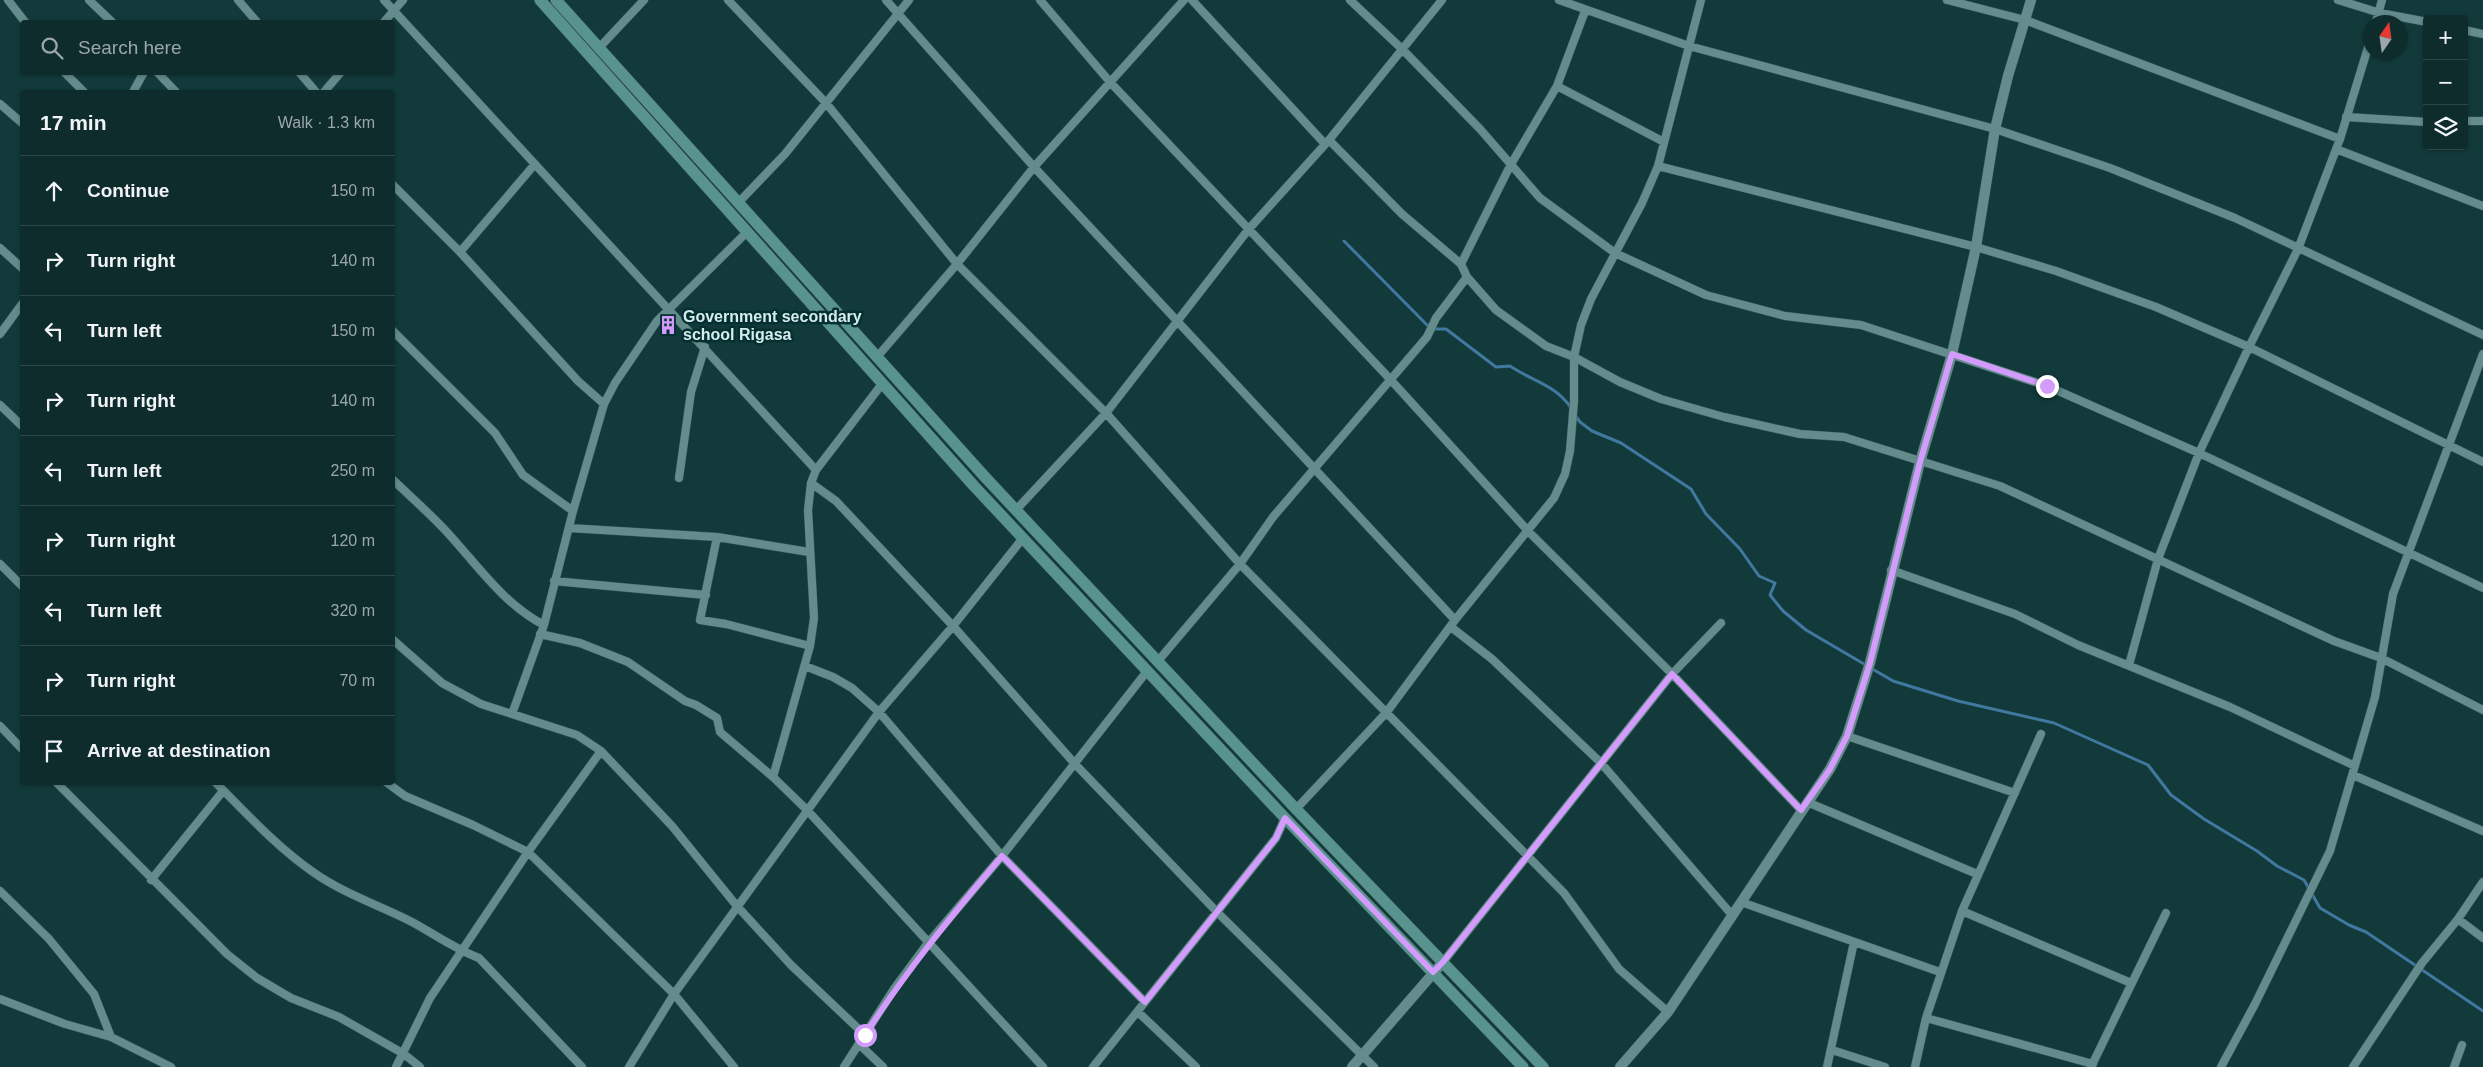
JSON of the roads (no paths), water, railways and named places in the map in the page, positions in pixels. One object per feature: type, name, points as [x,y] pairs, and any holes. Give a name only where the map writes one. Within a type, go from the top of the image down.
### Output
[{"type":"main road","points":[[540,0],[746,233],[1023,538],[1285,818],[1523,1067]]},
{"type":"main road","points":[[556,0],[598,49],[1016,510],[1296,809],[1542,1067]]},
{"type":"street","points":[[8,0],[23,20]]},
{"type":"street","points":[[89,0],[110,20]]},
{"type":"street","points":[[238,0],[255,20]]},
{"type":"street","points":[[384,0],[668,310],[706,347],[816,470]]},
{"type":"street","points":[[386,20],[403,0]]},
{"type":"street","points":[[598,49],[644,0]]},
{"type":"street","points":[[728,0],[826,103],[957,264],[1106,413],[1240,564],[1527,858],[1564,893],[1619,969],[1668,1012]]},
{"type":"street","points":[[886,0],[1034,167],[1177,319],[1453,624],[1601,764],[1732,915]]},
{"type":"street","points":[[738,203],[785,154],[909,0]]},
{"type":"street","points":[[1040,0],[1110,82],[1390,379],[1529,532],[1804,806],[1977,874]]},
{"type":"street","points":[[876,357],[957,264],[1034,167],[1184,0]]},
{"type":"street","points":[[1192,0],[1327,142],[1402,214],[1461,264],[1467,277],[1496,310],[1546,346],[1574,357],[1620,382],[1661,399],[1724,418],[1800,434],[1844,436],[1920,462],[2000,486],[2334,641],[2381,658],[2483,710]]},
{"type":"street","points":[[1350,0],[1402,49],[1480,129],[1510,166],[1540,198],[1615,253],[1706,295],[1785,316],[1861,325],[2047,386],[2199,453],[2483,588]]},
{"type":"street","points":[[1016,510],[1106,413],[1177,319],[1248,230],[1327,142],[1442,0]]},
{"type":"street","points":[[1559,0],[1585,11],[1689,46],[1995,129],[2110,168],[2235,218],[2483,335]]},
{"type":"street","points":[[1296,809],[1386,713],[1453,624],[1529,532],[1554,498],[1570,451],[1574,401],[1574,357],[1580,325],[1591,299],[1642,204],[1658,166],[1702,0]]},
{"type":"street","points":[[1947,0],[2025,20],[2340,139]]},
{"type":"street","points":[[1620,1067],[1668,1012],[1830,769],[1847,736],[1870,663],[1920,462],[1952,354],[1976,247],[1995,129],[2008,76],[2031,0]]},
{"type":"street","points":[[2338,0],[2380,12],[2423,21]]},
{"type":"street","points":[[2379,15],[2382,0]]},
{"type":"street","points":[[1461,264],[1510,166],[1557,86],[1585,11]]},
{"type":"street","points":[[2468,31],[2483,34]]},
{"type":"street","points":[[2130,665],[2158,559],[2199,453],[2298,249],[2340,139],[2364,60]]},
{"type":"street","points":[[67,75],[82,90]]},
{"type":"street","points":[[134,90],[142,75]]},
{"type":"street","points":[[160,75],[174,90]]},
{"type":"street","points":[[302,75],[314,90]]},
{"type":"street","points":[[326,90],[338,75]]},
{"type":"street","points":[[1557,86],[1664,142]]},
{"type":"street","points":[[0,104],[20,121]]},
{"type":"street","points":[[2346,117],[2423,122]]},
{"type":"street","points":[[2468,121],[2483,121]]},
{"type":"street","points":[[2336,149],[2483,206]]},
{"type":"street","points":[[460,252],[535,164]]},
{"type":"street","points":[[1658,166],[1976,247],[2056,271],[2138,301],[2249,347],[2483,462]]},
{"type":"street","points":[[395,187],[460,252],[578,381],[604,404]]},
{"type":"street","points":[[512,714],[544,625],[573,511],[604,404],[615,382],[657,321],[746,233]]},
{"type":"street","points":[[0,248],[20,266]]},
{"type":"street","points":[[1158,661],[1240,564],[1274,517],[1427,337],[1436,318],[1467,277]]},
{"type":"street","points":[[0,334],[20,307]]},
{"type":"street","points":[[395,333],[495,433],[524,475],[573,511]]},
{"type":"street","points":[[679,478],[691,392],[706,347]]},
{"type":"street","points":[[2220,1067],[2255,1004],[2330,851],[2375,698],[2393,594],[2483,354]]},
{"type":"street","points":[[772,777],[805,666],[814,618],[808,510],[811,483],[816,470],[882,384]]},
{"type":"street","points":[[0,405],[20,424]]},
{"type":"street","points":[[395,482],[444,529],[509,600],[526,616],[544,625]]},
{"type":"street","points":[[811,483],[836,501],[953,626],[1075,764],[1217,912],[1374,1067]]},
{"type":"street","points":[[569,528],[717,537],[809,552]]},
{"type":"street","points":[[717,537],[700,620],[726,624],[810,646]]},
{"type":"street","points":[[629,1067],[674,994],[736,905],[879,712],[953,626],[1023,538]]},
{"type":"street","points":[[0,564],[20,584]]},
{"type":"street","points":[[1892,570],[2015,614],[2078,645],[2230,707],[2355,766]]},
{"type":"street","points":[[554,581],[706,595]]},
{"type":"street","points":[[1352,1067],[1443,962],[1672,674],[1721,623]]},
{"type":"street","points":[[540,634],[580,643],[628,662],[685,701],[696,705],[717,718],[720,732],[807,810],[1043,1067]]},
{"type":"street","points":[[395,642],[442,683],[481,704],[577,735],[601,751],[672,826],[736,905],[791,965],[865,1035]]},
{"type":"street","points":[[805,666],[833,677],[852,688],[879,712],[1002,856],[1145,1002]]},
{"type":"street","points":[[844,1067],[860,1045],[894,989],[928,943],[1002,856],[1148,670]]},
{"type":"street","points":[[0,726],[20,747]]},
{"type":"street","points":[[1915,1067],[1926,1018],[1962,911],[2041,734]]},
{"type":"street","points":[[1847,736],[2015,793]]},
{"type":"street","points":[[396,1067],[430,998],[528,852],[601,751]]},
{"type":"street","points":[[2353,775],[2483,831]]},
{"type":"street","points":[[59,785],[151,880],[227,954],[258,978],[291,998],[339,1017],[404,1054],[420,1067]]},
{"type":"street","points":[[151,880],[218,785],[313,872],[358,898],[411,922],[462,951],[479,958],[582,1067]]},
{"type":"street","points":[[390,785],[405,796],[473,825],[528,852],[674,994],[734,1067]]},
{"type":"street","points":[[1093,1067],[1276,838],[1285,818]]},
{"type":"street","points":[[2353,1067],[2422,963],[2458,919],[2483,882]]},
{"type":"street","points":[[0,891],[49,939],[94,994],[112,1037]]},
{"type":"street","points":[[1741,902],[1940,972]]},
{"type":"street","points":[[1962,911],[2130,983]]},
{"type":"street","points":[[1926,1018],[2092,1065],[2130,983],[2166,913]]},
{"type":"street","points":[[2458,919],[2483,938]]},
{"type":"street","points":[[1827,1067],[1854,942]]},
{"type":"street","points":[[0,999],[65,1024],[112,1037],[171,1067]]},
{"type":"street","points":[[1138,1012],[1196,1067]]},
{"type":"street","points":[[860,1045],[883,1067]]},
{"type":"street","points":[[2454,1067],[2462,1045]]},
{"type":"street","points":[[1832,1050],[1885,1067]]},
{"type":"waterway","points":[[1344,241],[1431,329],[1446,329],[1496,367],[1510,366],[1551,389],[1565,400],[1571,408]]},
{"type":"waterway","points":[[1574,414],[1580,422],[1592,431],[1621,443],[1691,489],[1706,514],[1740,549],[1759,576],[1775,583],[1770,595],[1783,611],[1806,630],[1893,681],[1958,701],[2054,723],[2148,765],[2171,795],[2204,819],[2257,851],[2277,866],[2304,880],[2320,908],[2349,925],[2366,932],[2483,1011]]},
{"type":"place","name":"Government secondary school Rigasa","points":[[668,325]]}]
